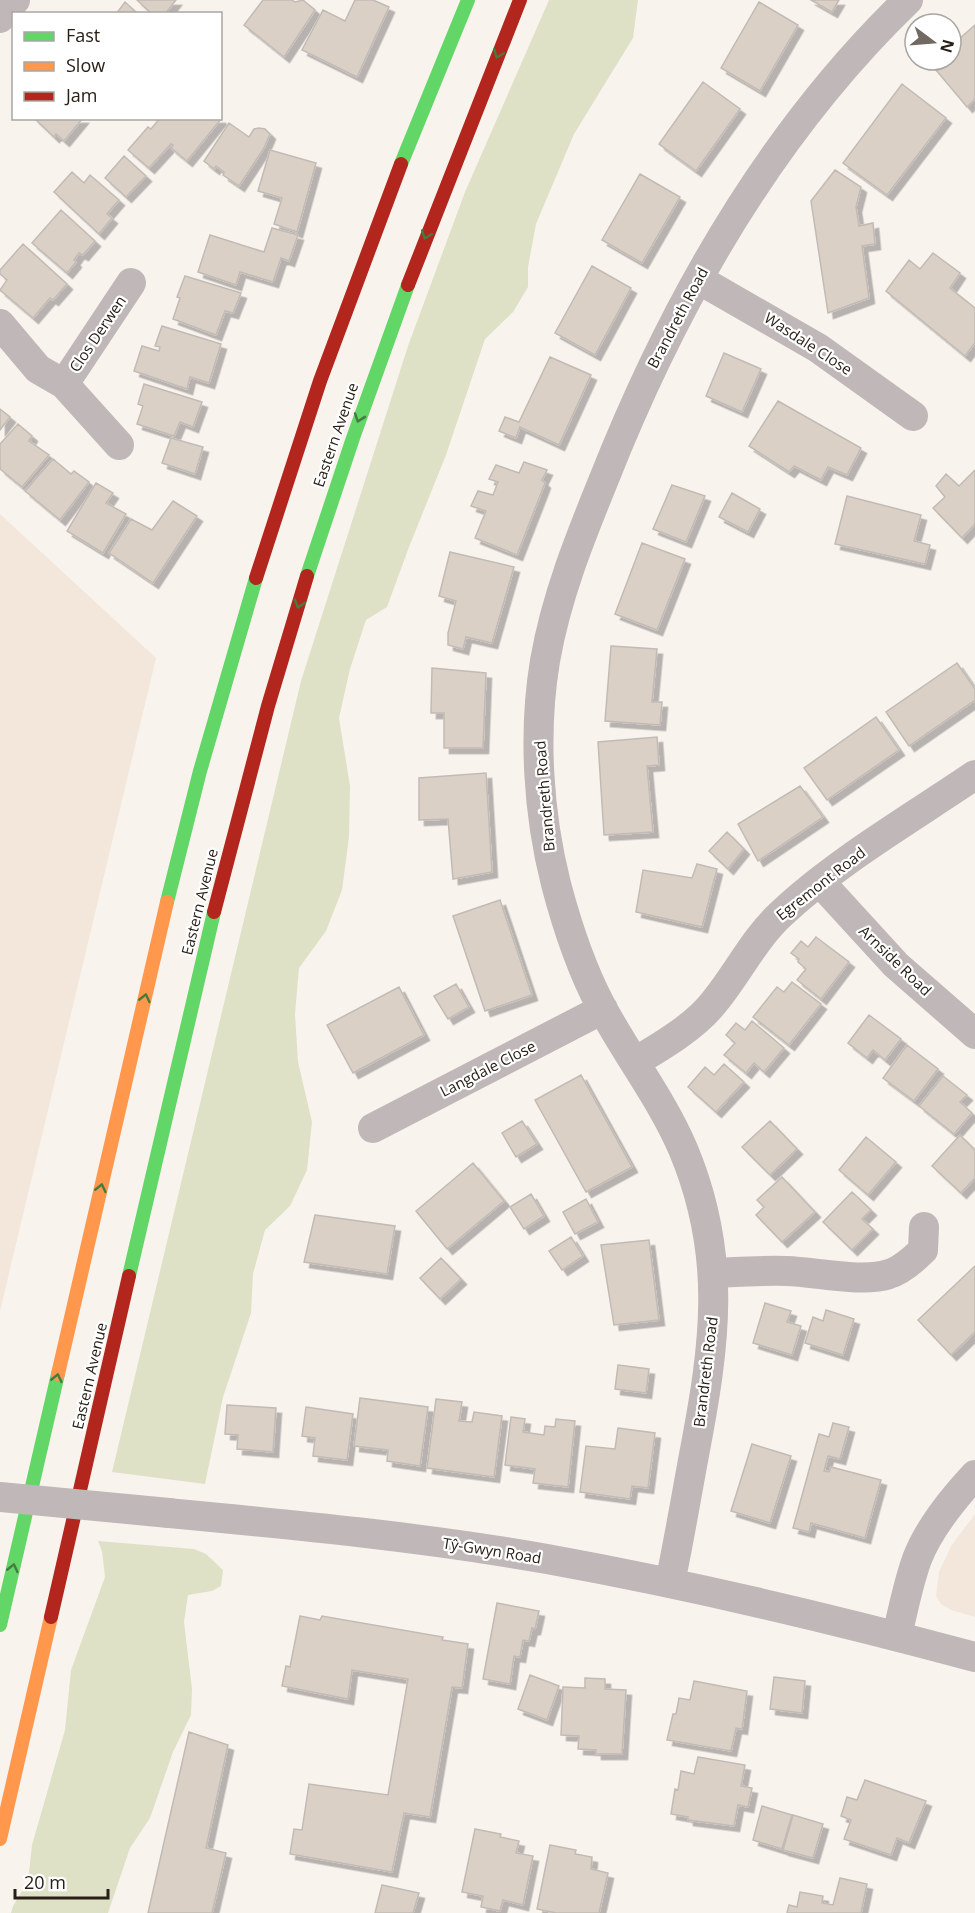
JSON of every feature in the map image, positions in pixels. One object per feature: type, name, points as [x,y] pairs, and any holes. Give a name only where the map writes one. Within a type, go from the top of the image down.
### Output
[{"type":"highway","name":"Eastern Avenue","points":[[0,1625],[167,901],[230,665],[277,512],[344,313],[400,166],[468,0]]},
{"type":"highway","name":"Eastern Avenue","points":[[0,1839],[213,915],[268,706],[319,535],[371,382],[443,189],[520,0]]},
{"type":"street","points":[[0,18],[15,0]]},
{"type":"street","name":"Brandreth Road","points":[[670,1583],[710,1368],[714,1313],[709,1233],[694,1179],[671,1124],[603,1009],[578,956],[566,921],[548,844],[540,762],[541,698],[545,662],[563,588],[607,470],[644,385],[698,279],[766,167],[801,120],[861,50],[908,0]]},
{"type":"street","name":"Wasdale Close","points":[[698,279],[818,348],[913,416]]},
{"type":"street","name":"Clos Derwen","points":[[64,384],[131,284]]},
{"type":"street","name":"Clos Derwen","points":[[0,324],[38,369],[64,384],[119,445]]},
{"type":"street","name":"Egremont Road","points":[[635,1062],[669,1041],[714,1003],[768,927],[797,899],[975,776]]},
{"type":"street","name":"Arnside Road","points":[[820,882],[896,965],[975,1034]]},
{"type":"street","name":"Langdale Close","points":[[373,1128],[603,1009]]},
{"type":"street","points":[[713,1272],[785,1271],[866,1278],[889,1274],[908,1264],[923,1250],[924,1227]]},
{"type":"street","points":[[897,1636],[912,1576],[929,1535],[975,1475]]},
{"type":"street","name":"Tŷ-Gwyn Road","points":[[0,1497],[335,1530],[458,1545],[546,1559],[670,1583],[897,1636],[975,1657]]},
{"type":"shaded area","points":[[0,514],[156,658],[0,1311]]},
{"type":"shaded area","points":[[975,1514],[975,1617],[951,1610],[941,1604],[936,1596],[939,1572],[951,1546]]},
{"type":"green space","points":[[549,0],[638,0],[633,38],[574,134],[536,224],[528,267],[528,287],[513,312],[485,339],[446,455],[387,607],[366,620],[350,669],[339,718],[350,786],[349,837],[342,890],[326,931],[299,968],[295,1014],[298,1062],[312,1122],[307,1170],[290,1206],[265,1230],[253,1274],[251,1313],[223,1397],[205,1484],[112,1472],[301,681],[408,346],[465,192]]},
{"type":"green space","points":[[98,1541],[194,1549],[206,1554],[223,1570],[221,1586],[212,1591],[188,1595],[184,1622],[192,1689],[191,1715],[173,1752],[150,1818],[130,1848],[108,1913],[11,1913],[28,1881],[32,1845],[65,1730],[71,1670],[105,1577],[102,1551]]},
{"type":"building","points":[[137,0],[176,0],[167,12],[150,12]]},
{"type":"building","points":[[263,0],[292,0],[295,2],[303,0],[315,10],[284,57],[244,25]]},
{"type":"building","points":[[355,0],[373,0],[389,7],[357,77],[302,50],[323,10],[345,21]]},
{"type":"building","points":[[811,0],[839,0],[832,12]]},
{"type":"building","points":[[125,2],[136,12],[118,12]]},
{"type":"building","points":[[759,2],[798,25],[760,91],[721,68]]},
{"type":"building","points":[[975,25],[975,99],[967,107],[938,72],[963,72],[963,36]]},
{"type":"building","points":[[703,82],[740,109],[696,171],[659,144]]},
{"type":"building","points":[[902,84],[946,118],[887,195],[843,163]]},
{"type":"building","points":[[36,120],[81,120],[64,141],[56,134],[54,137]]},
{"type":"building","points":[[158,120],[220,120],[187,161],[171,148],[173,145],[171,144],[149,168],[128,150],[148,127],[151,129]]},
{"type":"building","points":[[229,123],[249,137],[254,129],[259,128],[265,129],[270,134],[264,148],[239,186],[223,175],[224,172],[216,166],[214,169],[204,161]]},
{"type":"building","points":[[270,150],[316,163],[297,232],[274,224],[282,198],[258,191]]},
{"type":"building","points":[[124,156],[146,176],[126,197],[105,178]]},
{"type":"building","points":[[835,170],[861,187],[856,207],[859,226],[873,223],[875,244],[862,246],[869,298],[828,313],[811,201]]},
{"type":"building","points":[[72,172],[84,183],[90,175],[119,200],[107,214],[112,218],[99,234],[54,192]]},
{"type":"building","points":[[640,174],[680,197],[642,263],[602,240]]},
{"type":"building","points":[[61,210],[95,241],[83,255],[79,253],[74,260],[76,262],[67,273],[32,243]]},
{"type":"building","points":[[272,228],[298,235],[289,261],[281,258],[273,282],[240,272],[236,285],[198,272],[210,235],[264,252]]},
{"type":"building","points":[[23,244],[67,284],[53,300],[50,298],[33,318],[0,290],[7,280],[0,274],[0,270]]},
{"type":"building","points":[[933,253],[960,273],[950,288],[975,308],[975,343],[965,356],[886,291],[909,260],[920,269]]},
{"type":"building","points":[[592,266],[631,288],[595,355],[555,333]]},
{"type":"building","points":[[185,276],[241,293],[233,313],[225,311],[216,335],[173,319],[180,298],[177,297]]},
{"type":"building","points":[[162,326],[221,344],[209,383],[190,377],[187,389],[134,371],[142,346],[159,351],[160,347],[155,346]]},
{"type":"building","points":[[724,353],[761,369],[742,412],[706,396]]},
{"type":"building","points":[[550,357],[591,375],[559,445],[520,427],[516,438],[499,431],[505,417],[519,422]]},
{"type":"building","points":[[144,384],[202,402],[193,427],[180,422],[174,436],[137,424],[143,406],[138,404]]},
{"type":"building","points":[[778,401],[861,448],[847,475],[828,467],[821,480],[794,466],[789,472],[749,446]]},
{"type":"building","points":[[0,409],[10,417],[0,430]]},
{"type":"building","points":[[18,424],[32,436],[29,441],[49,455],[22,487],[0,469],[0,444]]},
{"type":"building","points":[[171,438],[203,447],[195,474],[162,463]]},
{"type":"building","points":[[53,459],[71,474],[74,471],[89,482],[60,520],[25,491]]},
{"type":"building","points":[[524,462],[547,470],[542,480],[545,483],[517,555],[475,538],[486,511],[471,506],[478,491],[493,495],[498,482],[489,479],[496,465],[519,473]]},
{"type":"building","points":[[975,470],[975,524],[962,538],[933,508],[945,497],[936,486],[946,474],[959,486]]},
{"type":"building","points":[[96,483],[113,493],[106,503],[126,514],[103,553],[67,531]]},
{"type":"building","points":[[672,485],[705,496],[686,542],[653,529]]},
{"type":"building","points":[[732,493],[760,509],[748,532],[719,517]]},
{"type":"building","points":[[847,496],[921,515],[914,541],[930,545],[925,564],[835,544]]},
{"type":"building","points":[[173,501],[197,516],[153,583],[109,553],[131,519],[152,530]]},
{"type":"building","points":[[642,543],[685,559],[657,630],[615,614]]},
{"type":"building","points":[[450,552],[514,567],[492,643],[466,637],[463,649],[448,645],[448,633],[456,601],[439,596]]},
{"type":"building","points":[[611,646],[657,649],[652,702],[662,702],[660,725],[605,721]]},
{"type":"building","points":[[957,663],[975,689],[975,700],[909,746],[886,712]]},
{"type":"building","points":[[432,668],[486,673],[483,748],[444,748],[444,713],[431,713]]},
{"type":"building","points":[[876,717],[899,750],[827,800],[804,768]]},
{"type":"building","points":[[657,737],[659,765],[647,766],[653,832],[604,835],[598,742]]},
{"type":"building","points":[[486,773],[492,872],[453,879],[448,819],[419,820],[419,778]]},
{"type":"building","points":[[800,786],[823,817],[758,861],[738,824]]},
{"type":"building","points":[[727,832],[744,849],[728,869],[709,851]]},
{"type":"building","points":[[697,864],[717,869],[702,927],[636,912],[643,870],[692,878]]},
{"type":"building","points":[[500,900],[532,995],[485,1011],[453,916]]},
{"type":"building","points":[[816,937],[849,962],[821,999],[797,980],[806,969],[791,953],[801,941],[808,947]]},
{"type":"building","points":[[792,982],[821,1004],[789,1045],[753,1017],[777,987],[784,992]]},
{"type":"building","points":[[456,984],[469,1007],[448,1019],[434,996]]},
{"type":"building","points":[[399,987],[424,1035],[353,1073],[327,1025]]},
{"type":"building","points":[[869,1015],[901,1039],[885,1060],[873,1050],[867,1058],[848,1043]]},
{"type":"building","points":[[752,1021],[784,1048],[764,1072],[754,1063],[746,1073],[724,1055],[735,1043],[726,1035],[736,1023],[745,1030]]},
{"type":"building","points":[[907,1045],[938,1069],[914,1101],[883,1078]]},
{"type":"building","points":[[724,1064],[744,1082],[716,1112],[688,1087],[705,1067],[714,1075]]},
{"type":"building","points":[[581,1075],[632,1167],[586,1192],[535,1100]]},
{"type":"building","points":[[943,1076],[967,1095],[960,1102],[972,1113],[954,1134],[919,1106]]},
{"type":"building","points":[[522,1121],[537,1144],[516,1157],[502,1133]]},
{"type":"building","points":[[770,1121],[797,1149],[770,1175],[742,1147]]},
{"type":"building","points":[[960,1135],[975,1150],[975,1178],[961,1193],[932,1166]]},
{"type":"building","points":[[866,1137],[896,1162],[868,1195],[839,1170]]},
{"type":"building","points":[[473,1163],[504,1201],[447,1249],[416,1211]]},
{"type":"building","points":[[782,1177],[815,1212],[782,1242],[756,1215],[764,1207],[757,1200]]},
{"type":"building","points":[[852,1192],[871,1210],[862,1219],[873,1229],[852,1250],[823,1222]]},
{"type":"building","points":[[531,1194],[544,1216],[524,1229],[510,1207]]},
{"type":"building","points":[[586,1199],[598,1222],[575,1234],[563,1212]]},
{"type":"building","points":[[315,1215],[395,1226],[387,1274],[304,1262]]},
{"type":"building","points":[[571,1237],[583,1256],[562,1270],[549,1251]]},
{"type":"building","points":[[649,1240],[659,1320],[614,1325],[601,1245]]},
{"type":"building","points":[[441,1258],[461,1279],[440,1299],[420,1278]]},
{"type":"building","points":[[975,1266],[975,1332],[951,1355],[918,1320]]},
{"type":"building","points":[[765,1303],[791,1311],[787,1322],[801,1326],[792,1355],[753,1343]]},
{"type":"building","points":[[826,1310],[854,1319],[843,1355],[805,1343],[813,1317],[823,1321]]},
{"type":"building","points":[[618,1365],[649,1369],[646,1393],[615,1389]]},
{"type":"building","points":[[360,1398],[428,1407],[420,1466],[387,1461],[388,1450],[354,1446]]},
{"type":"building","points":[[436,1399],[462,1402],[459,1421],[472,1422],[474,1412],[502,1416],[494,1477],[427,1468]]},
{"type":"building","points":[[227,1405],[276,1408],[273,1452],[237,1449],[238,1435],[225,1434]]},
{"type":"building","points":[[306,1407],[353,1414],[347,1460],[313,1456],[315,1438],[302,1436]]},
{"type":"building","points":[[511,1417],[525,1419],[523,1432],[544,1435],[545,1426],[555,1427],[556,1419],[575,1421],[568,1487],[533,1483],[535,1469],[505,1465]]},
{"type":"building","points":[[833,1423],[849,1427],[840,1459],[828,1456],[824,1471],[829,1472],[831,1467],[881,1480],[865,1538],[811,1523],[809,1532],[793,1528],[819,1434],[829,1437]]},
{"type":"building","points":[[618,1428],[655,1433],[648,1488],[632,1486],[630,1499],[580,1492],[586,1446],[615,1449]]},
{"type":"building","points":[[752,1444],[791,1456],[770,1523],[731,1511]]},
{"type":"building","points":[[497,1603],[539,1611],[535,1629],[532,1628],[529,1641],[523,1640],[520,1657],[514,1656],[510,1684],[483,1679]]},
{"type":"building","points":[[300,1616],[320,1620],[322,1616],[443,1637],[442,1640],[468,1644],[462,1688],[452,1687],[430,1817],[404,1813],[392,1872],[290,1854],[294,1829],[302,1830],[309,1784],[388,1795],[408,1679],[352,1670],[348,1699],[282,1686],[286,1666],[290,1667]]},
{"type":"building","points":[[530,1675],[559,1686],[547,1720],[518,1709]]},
{"type":"building","points":[[774,1677],[805,1681],[802,1713],[770,1709]]},
{"type":"building","points":[[585,1678],[605,1679],[605,1689],[626,1690],[622,1754],[596,1754],[596,1750],[578,1749],[579,1736],[561,1735],[563,1687],[585,1688]]},
{"type":"building","points":[[694,1681],[747,1691],[742,1729],[736,1728],[731,1751],[667,1740],[679,1698],[690,1700]]},
{"type":"building","points":[[189,1732],[228,1745],[206,1848],[226,1853],[212,1913],[148,1913]]},
{"type":"building","points":[[698,1757],[745,1765],[741,1786],[752,1788],[748,1807],[738,1805],[734,1826],[688,1820],[688,1817],[671,1814],[681,1771],[694,1774]]},
{"type":"building","points":[[865,1780],[926,1801],[909,1843],[897,1838],[891,1855],[844,1839],[851,1820],[841,1816],[847,1797],[857,1800]]},
{"type":"building","points":[[762,1806],[792,1815],[782,1849],[753,1840]]},
{"type":"building","points":[[793,1815],[823,1824],[813,1858],[783,1850]]},
{"type":"building","points":[[475,1829],[501,1834],[500,1837],[519,1841],[516,1853],[533,1856],[523,1905],[503,1900],[500,1911],[481,1907],[483,1896],[462,1892]]},
{"type":"building","points":[[550,1845],[576,1850],[575,1854],[592,1857],[591,1869],[608,1873],[599,1913],[556,1913],[537,1909]]},
{"type":"building","points":[[840,1878],[867,1884],[861,1913],[787,1913],[789,1905],[797,1907],[800,1892],[823,1896],[822,1903],[833,1905]]},
{"type":"building","points":[[382,1885],[419,1893],[413,1913],[375,1913]]},
{"type":"traffic: fast","points":[[401,164],[468,0]]},
{"type":"traffic: fast","points":[[307,576],[408,285]]},
{"type":"traffic: fast","points":[[167,902],[200,771],[256,578]]},
{"type":"traffic: fast","points":[[129,1276],[214,912]]},
{"type":"traffic: fast","points":[[0,1625],[58,1374]]},
{"type":"traffic: slow","points":[[58,1374],[167,902]]},
{"type":"traffic: slow","points":[[0,1839],[51,1617]]},
{"type":"traffic: jam","points":[[408,285],[520,0]]},
{"type":"traffic: jam","points":[[256,578],[320,381],[401,164]]},
{"type":"traffic: jam","points":[[214,912],[268,706],[307,576]]},
{"type":"traffic: jam","points":[[51,1617],[129,1276]]}]
